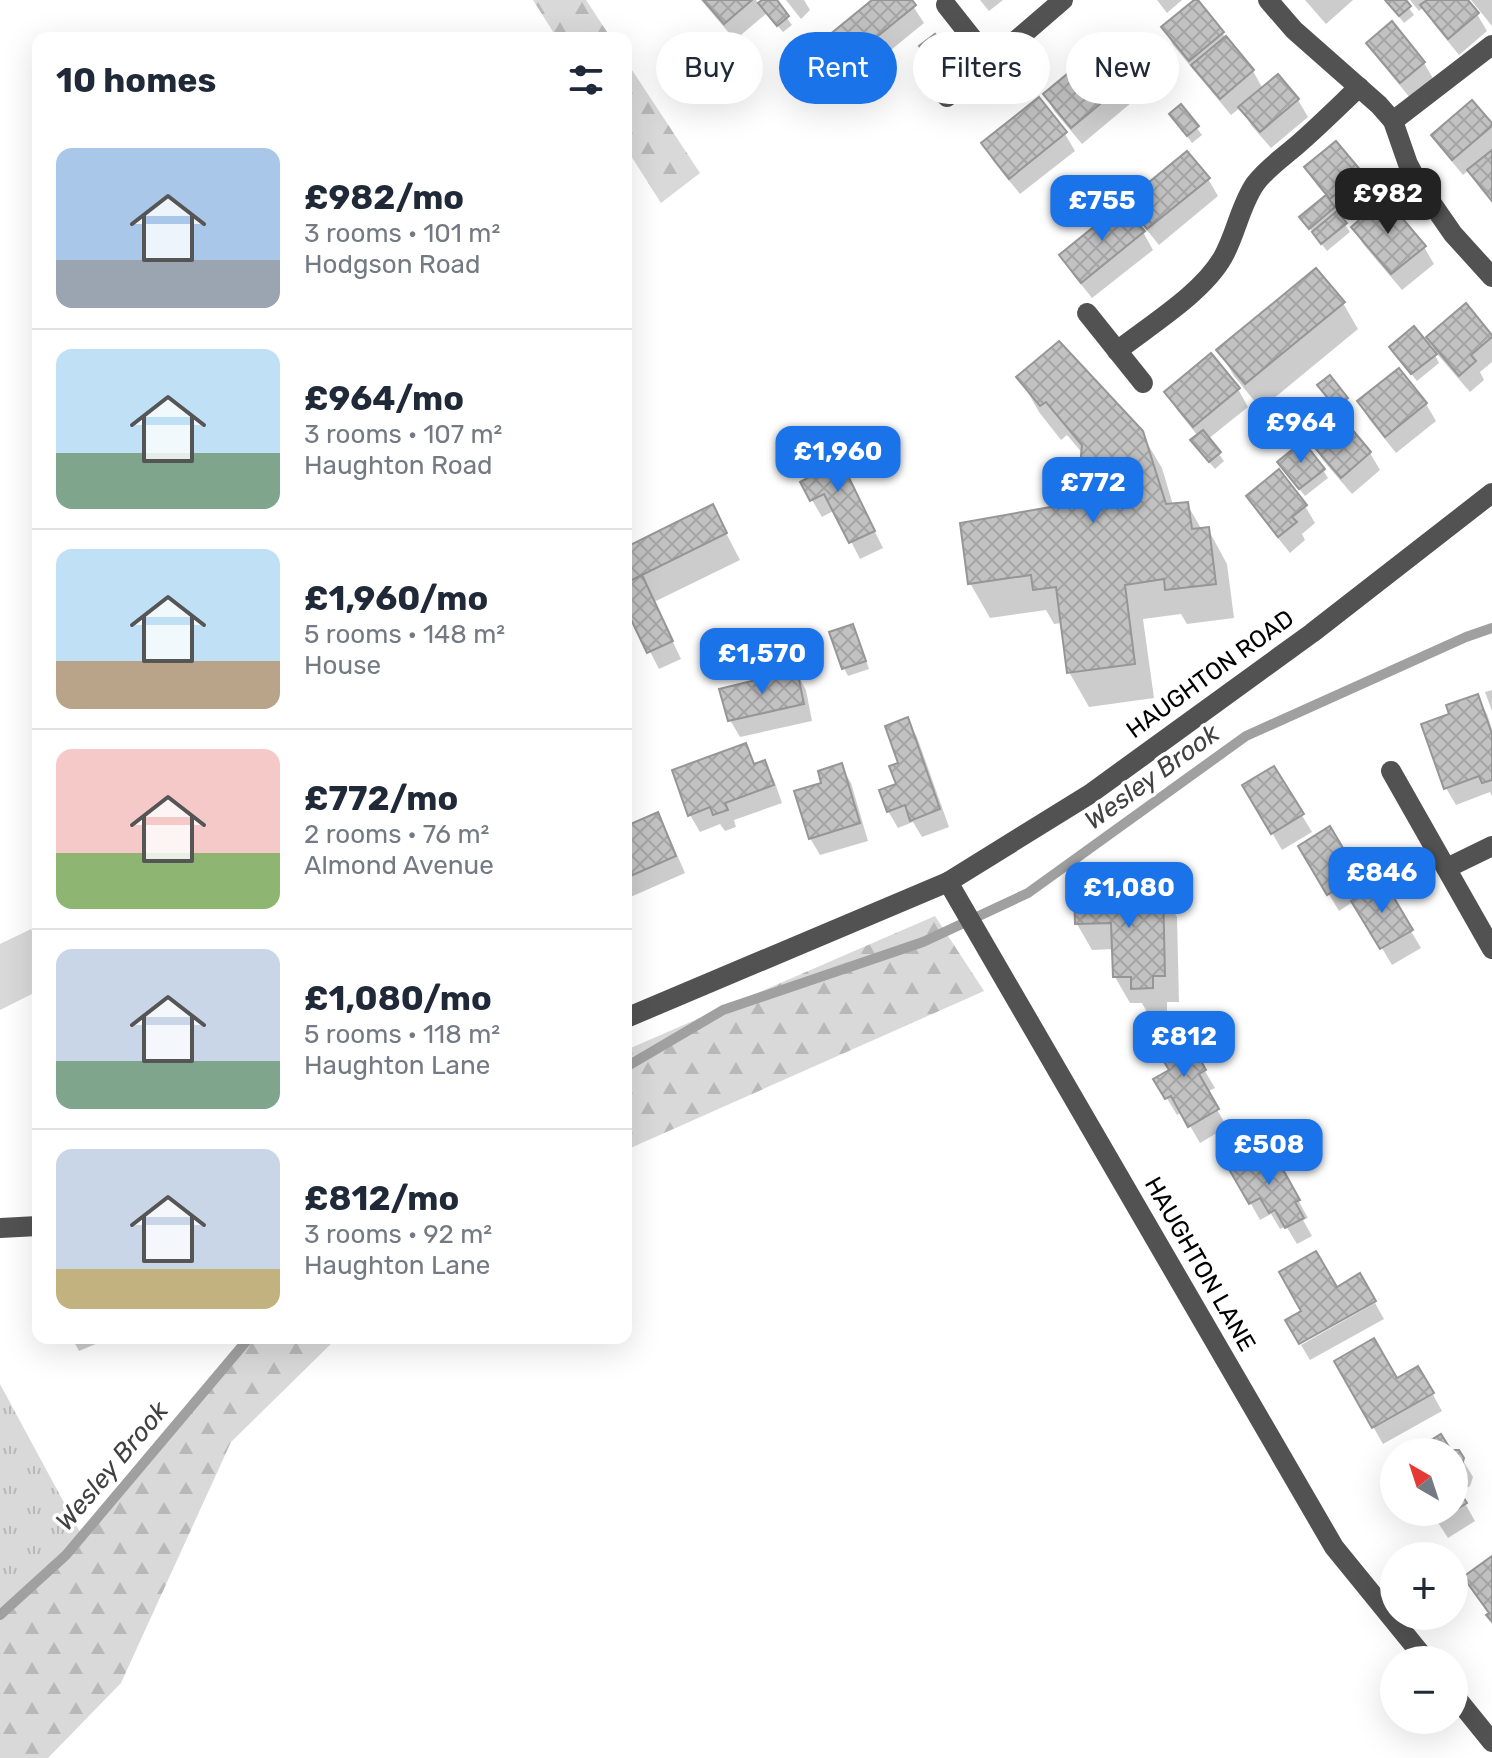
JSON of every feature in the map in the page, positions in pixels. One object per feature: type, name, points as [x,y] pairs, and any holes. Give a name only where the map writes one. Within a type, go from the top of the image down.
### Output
[{"type":"street","points":[[1026,32],[1063,0]]},
{"type":"street","points":[[1268,0],[1294,30],[1393,121],[1419,185],[1453,234],[1492,277]]},
{"type":"street","points":[[946,5],[967,32]]},
{"type":"street","points":[[1393,121],[1492,45]]},
{"type":"street","points":[[1117,351],[1214,272],[1256,182],[1359,87]]},
{"type":"street","points":[[1087,313],[1143,383]]},
{"type":"street","name":"HAUGHTON ROAD","points":[[632,1015],[948,882],[1090,794],[1312,633],[1492,493]]},
{"type":"street","points":[[1391,771],[1492,949]]},
{"type":"street","points":[[1447,868],[1492,846]]},
{"type":"street","name":"HAUGHTON LANE","points":[[948,882],[1334,1547],[1415,1646]]},
{"type":"street","points":[[0,1228],[32,1226]]},
{"type":"street","points":[[1468,1712],[1492,1742]]},
{"type":"green space","points":[[533,0],[586,0],[607,32],[553,32]]},
{"type":"green space","points":[[632,70],[700,173],[661,203],[632,157]]},
{"type":"green space","points":[[935,916],[984,991],[632,1147],[632,1047]]},
{"type":"green space","points":[[32,931],[32,994],[0,1010],[0,944]]},
{"type":"green space","points":[[239,1344],[331,1344],[231,1442],[121,1683],[48,1758],[0,1758],[0,1615],[66,1555],[231,1360]]},
{"type":"green space","points":[[0,1384],[82,1536],[66,1555],[0,1615]]},
{"type":"building","points":[[703,0],[752,0],[724,24]]},
{"type":"building","points":[[777,0],[789,16],[777,26],[758,3]]},
{"type":"building","points":[[872,0],[912,0],[916,5],[883,32],[833,32]]},
{"type":"building","points":[[1198,0],[1224,32],[1189,61],[1179,49],[1179,32],[1165,32],[1161,27]]},
{"type":"building","points":[[1385,0],[1406,0],[1411,6],[1399,16]]},
{"type":"building","points":[[1427,0],[1468,0],[1479,13],[1448,39],[1420,5]]},
{"type":"building","points":[[1392,21],[1425,62],[1400,83],[1366,43]]},
{"type":"building","points":[[1226,36],[1254,70],[1220,99],[1191,65]]},
{"type":"building","points":[[1278,74],[1299,99],[1260,132],[1238,107]]},
{"type":"building","points":[[1066,75],[1066,104],[1100,104],[1071,128],[1050,102],[1050,88]]},
{"type":"building","points":[[1472,100],[1492,126],[1452,160],[1431,135]]},
{"type":"building","points":[[1030,104],[1045,104],[1067,132],[1009,179],[981,143]]},
{"type":"building","points":[[1181,104],[1199,126],[1187,136],[1169,114]]},
{"type":"building","points":[[1336,141],[1362,172],[1330,199],[1304,167]]},
{"type":"building","points":[[1492,150],[1492,201],[1467,170]]},
{"type":"building","points":[[1187,151],[1210,178],[1147,229],[1125,202]]},
{"type":"building","points":[[1326,195],[1335,207],[1309,229],[1299,217]]},
{"type":"building","points":[[1385,198],[1426,246],[1391,274],[1351,227]]},
{"type":"building","points":[[1122,204],[1145,231],[1081,283],[1059,255]]},
{"type":"building","points":[[1337,211],[1347,223],[1321,244],[1312,232]]},
{"type":"building","points":[[1316,268],[1345,302],[1245,384],[1216,350]]},
{"type":"building","points":[[1466,303],[1492,337],[1471,355],[1476,361],[1459,376],[1426,337]]},
{"type":"building","points":[[1414,326],[1437,354],[1411,374],[1389,347]]},
{"type":"building","points":[[1059,341],[1143,431],[1166,504],[1188,502],[1192,529],[1209,527],[1216,584],[1165,590],[1164,579],[1125,585],[1135,664],[1067,673],[1056,587],[1033,590],[1031,575],[968,584],[960,523],[1118,495],[1117,482],[1089,488],[1081,456],[1082,445],[1046,402],[1040,406],[1016,377]]},
{"type":"building","points":[[1211,353],[1240,388],[1193,427],[1164,392]]},
{"type":"building","points":[[1399,368],[1427,403],[1385,437],[1357,401]]},
{"type":"building","points":[[1330,375],[1348,398],[1336,408],[1317,385]]},
{"type":"building","points":[[1340,415],[1371,452],[1341,478],[1310,442]]},
{"type":"building","points":[[1203,430],[1221,452],[1209,462],[1190,440]]},
{"type":"building","points":[[1303,441],[1325,469],[1299,489],[1277,462]]},
{"type":"building","points":[[834,447],[875,531],[849,543],[824,494],[810,501],[800,482],[815,474],[808,460]]},
{"type":"building","points":[[1279,469],[1307,505],[1292,517],[1297,522],[1278,537],[1246,496]]},
{"type":"building","points":[[713,504],[727,533],[632,580],[632,544]]},
{"type":"building","points":[[642,575],[673,641],[647,653],[632,622],[632,580]]},
{"type":"building","points":[[853,624],[866,661],[842,669],[829,632]]},
{"type":"building","points":[[797,670],[804,704],[728,721],[719,689]]},
{"type":"building","points":[[1478,694],[1492,734],[1492,780],[1482,783],[1479,776],[1444,789],[1421,724],[1449,714],[1446,705]]},
{"type":"building","points":[[908,717],[940,809],[910,821],[905,805],[887,812],[879,790],[896,784],[889,766],[898,763],[885,726]]},
{"type":"building","points":[[746,743],[754,764],[765,760],[774,785],[725,803],[728,810],[713,815],[710,807],[688,816],[672,770]]},
{"type":"building","points":[[842,763],[860,823],[809,839],[794,791],[821,783],[818,771]]},
{"type":"building","points":[[1274,766],[1304,814],[1271,834],[1242,785]]},
{"type":"building","points":[[658,812],[676,856],[632,875],[632,823]]},
{"type":"building","points":[[1330,826],[1359,875],[1327,895],[1298,846]]},
{"type":"building","points":[[1384,881],[1413,930],[1380,949],[1351,901]]},
{"type":"building","points":[[1163,889],[1165,976],[1153,976],[1153,988],[1131,989],[1131,977],[1113,977],[1111,923],[1075,924],[1074,891]]},
{"type":"building","points":[[1182,1028],[1206,1070],[1199,1074],[1219,1109],[1188,1127],[1171,1096],[1165,1099],[1153,1079],[1169,1070],[1154,1045]]},
{"type":"building","points":[[1271,1148],[1300,1200],[1295,1202],[1304,1218],[1285,1228],[1275,1210],[1269,1213],[1260,1198],[1249,1204],[1230,1171]]},
{"type":"building","points":[[1316,1251],[1337,1287],[1360,1273],[1376,1301],[1299,1344],[1285,1320],[1301,1311],[1279,1272]]},
{"type":"building","points":[[1374,1338],[1397,1378],[1418,1366],[1434,1393],[1372,1428],[1334,1361]]},
{"type":"building","points":[[1492,1556],[1492,1622],[1468,1584],[1468,1573]]},
{"type":"waterway","name":"Wesley Brook","points":[[632,1063],[723,1010],[923,942],[1028,893],[1246,736],[1492,628]]},
{"type":"waterway","name":"Wesley Brook","points":[[0,1615],[66,1555],[244,1344]]}]
